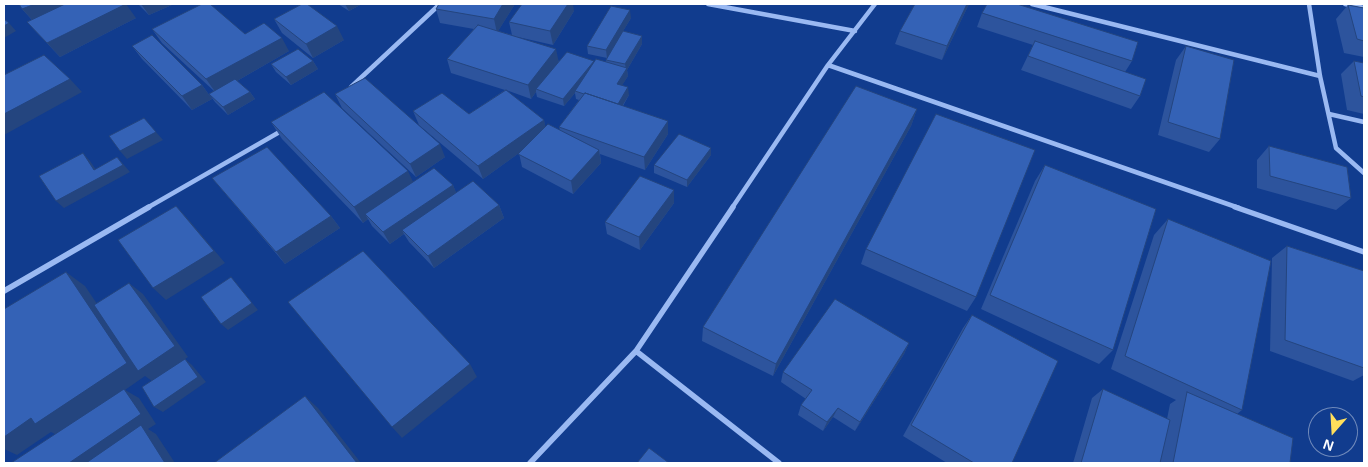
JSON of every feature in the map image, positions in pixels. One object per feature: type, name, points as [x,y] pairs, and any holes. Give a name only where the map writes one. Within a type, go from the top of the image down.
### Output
[{"type":"street","points":[[346,92],[440,4]]},
{"type":"street","points":[[708,4],[855,31]]},
{"type":"street","points":[[530,463],[636,351],[828,65],[875,4]]},
{"type":"street","points":[[1032,4],[1320,76]]},
{"type":"street","points":[[1309,4],[1320,76],[1336,148],[1364,174]]},
{"type":"street","points":[[1345,4],[1364,8]]},
{"type":"street","points":[[828,65],[1364,252]]},
{"type":"street","points":[[1328,114],[1364,122]]},
{"type":"street","points":[[4,291],[287,128]]},
{"type":"street","points":[[636,351],[779,463]]},
{"type":"building","points":[[19,4],[35,4],[22,9]]},
{"type":"building","points":[[65,4],[126,4],[47,43],[27,22]]},
{"type":"building","points":[[202,4],[210,4],[245,34],[264,23],[282,38],[206,79],[152,29]]},
{"type":"building","points":[[302,4],[307,4],[337,26],[306,44],[274,19]]},
{"type":"building","points":[[439,4],[503,4],[494,19],[436,9]]},
{"type":"building","points":[[522,4],[568,4],[550,31],[509,22]]},
{"type":"building","points":[[915,4],[967,4],[947,46],[900,31]]},
{"type":"building","points":[[987,4],[1017,4],[1138,42],[1132,61],[982,13]]},
{"type":"building","points":[[1348,5],[1364,8],[1364,41],[1357,39]]},
{"type":"building","points":[[611,6],[630,10],[606,50],[587,46]]},
{"type":"building","points":[[4,19],[9,23],[4,26]]},
{"type":"building","points":[[478,25],[556,49],[528,85],[447,59]]},
{"type":"building","points":[[623,31],[642,36],[625,64],[606,60]]},
{"type":"building","points":[[152,35],[202,85],[182,96],[132,46]]},
{"type":"building","points":[[1035,41],[1146,79],[1140,96],[1028,56]]},
{"type":"building","points":[[1186,46],[1234,60],[1220,139],[1168,122]]},
{"type":"building","points":[[298,49],[313,61],[286,77],[271,64]]},
{"type":"building","points":[[567,52],[594,61],[563,99],[536,89]]},
{"type":"building","points":[[44,55],[70,79],[4,114],[4,75]]},
{"type":"building","points":[[596,59],[627,68],[617,84],[628,87],[618,104],[575,91]]},
{"type":"building","points":[[1354,61],[1364,63],[1364,97],[1361,96]]},
{"type":"building","points":[[365,78],[440,144],[410,164],[335,94]]},
{"type":"building","points":[[235,79],[250,92],[223,107],[209,94]]},
{"type":"building","points":[[856,86],[917,109],[776,364],[703,327]]},
{"type":"building","points":[[506,90],[544,120],[478,166],[413,111],[442,93],[469,114]]},
{"type":"building","points":[[324,92],[408,171],[354,207],[271,122]]},
{"type":"building","points":[[585,93],[668,121],[644,157],[559,127]]},
{"type":"building","points":[[936,114],[1035,150],[976,297],[866,249]]},
{"type":"building","points":[[144,118],[156,132],[120,151],[109,136]]},
{"type":"building","points":[[548,124],[599,150],[571,181],[518,154]]},
{"type":"building","points":[[679,134],[711,148],[687,180],[654,165]]},
{"type":"building","points":[[1269,146],[1347,167],[1351,198],[1270,176]]},
{"type":"building","points":[[267,147],[331,216],[276,252],[212,178]]},
{"type":"building","points":[[83,153],[94,170],[117,157],[123,165],[56,201],[39,176]]},
{"type":"building","points":[[1045,165],[1156,209],[1113,350],[990,295]]},
{"type":"building","points":[[434,168],[453,185],[383,232],[365,214]]},
{"type":"building","points":[[640,176],[674,190],[639,237],[605,222]]},
{"type":"building","points":[[473,181],[499,205],[428,256],[402,230]]},
{"type":"building","points":[[176,206],[214,251],[153,288],[118,240]]},
{"type":"building","points":[[1168,219],[1271,261],[1242,410],[1125,356]]},
{"type":"building","points":[[1287,246],[1364,271],[1364,368],[1285,340]]},
{"type":"building","points":[[363,251],[470,364],[392,427],[288,302]]},
{"type":"building","points":[[66,272],[127,363],[35,424],[31,418],[4,437],[4,309]]},
{"type":"building","points":[[231,277],[252,303],[221,324],[201,297]]},
{"type":"building","points":[[129,283],[175,346],[138,371],[94,305]]},
{"type":"building","points":[[835,299],[909,343],[860,422],[838,408],[827,422],[801,405],[812,390],[783,372]]},
{"type":"building","points":[[972,315],[1058,361],[1012,463],[974,463],[911,425]]},
{"type":"building","points":[[185,359],[198,377],[154,407],[142,387]]},
{"type":"building","points":[[124,389],[141,414],[69,463],[11,463]]},
{"type":"building","points":[[1103,389],[1170,420],[1160,463],[1081,463]]},
{"type":"building","points":[[1187,392],[1293,438],[1290,463],[1173,463]]},
{"type":"building","points":[[305,396],[357,463],[214,463]]},
{"type":"building","points":[[141,425],[165,463],[86,463]]},
{"type":"building","points":[[649,448],[669,463],[637,463]]}]
